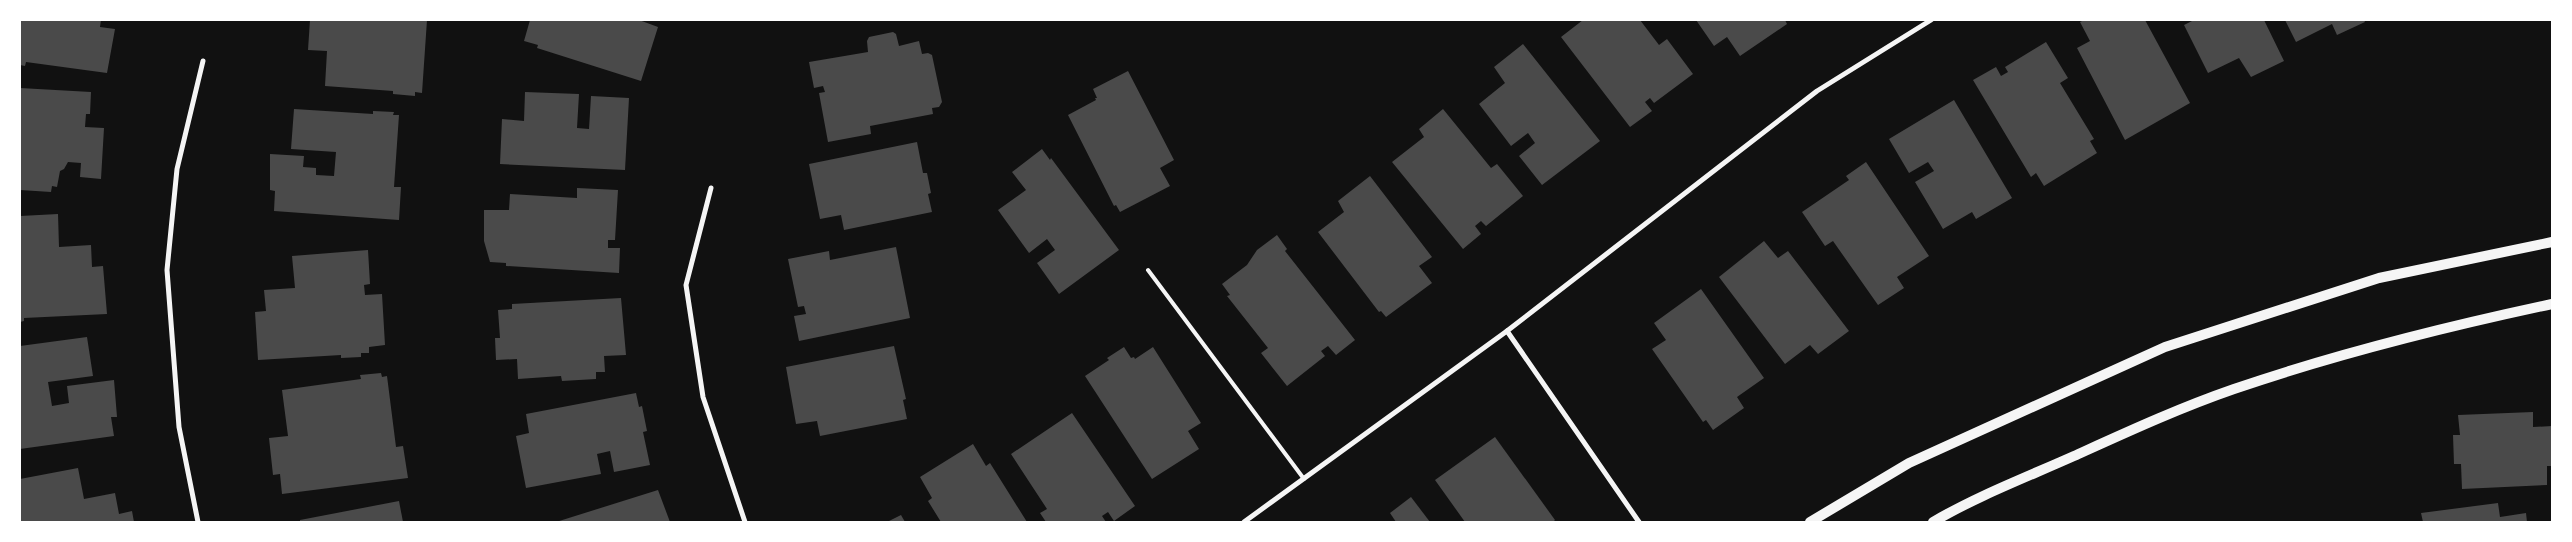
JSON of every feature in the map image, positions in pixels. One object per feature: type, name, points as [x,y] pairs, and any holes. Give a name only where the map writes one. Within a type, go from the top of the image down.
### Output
[{"type":"main road","points":[[1810,522],[1909,463],[2165,347],[2379,278],[2552,242]]},
{"type":"main road","points":[[1933,522],[2160,418],[2232,390],[2308,364],[2423,332],[2552,304]]},
{"type":"street","points":[[1244,522],[1507,330],[1817,91],[1931,20]]},
{"type":"street","points":[[198,522],[179,427],[167,270],[177,169],[203,61]]},
{"type":"street","points":[[711,188],[686,285],[703,398],[745,522]]},
{"type":"street","points":[[1507,330],[1640,522]]},
{"type":"lane","points":[[1148,270],[1304,479]]},
{"type":"building","points":[[20,20],[101,20],[100,27],[115,29],[107,73],[26,62],[25,66],[20,65]]},
{"type":"building","points":[[310,20],[427,20],[422,93],[415,92],[415,96],[393,94],[393,91],[325,86],[327,51],[308,50]]},
{"type":"building","points":[[530,20],[639,20],[658,27],[641,81],[537,48],[538,45],[524,41]]},
{"type":"building","points":[[1583,20],[1640,20],[1659,45],[1667,39],[1693,74],[1654,103],[1650,98],[1645,102],[1652,111],[1630,127],[1561,37]]},
{"type":"building","points":[[1696,20],[1785,20],[1787,24],[1740,56],[1727,37],[1714,46]]},
{"type":"building","points":[[2084,20],[2145,20],[2190,103],[2125,140],[2077,48],[2090,41],[2080,22]]},
{"type":"building","points":[[2194,20],[2264,20],[2284,61],[2251,77],[2239,58],[2208,73],[2184,25]]},
{"type":"building","points":[[2285,20],[2364,20],[2365,22],[2337,35],[2332,24],[2296,42]]},
{"type":"building","points":[[893,32],[896,34],[899,46],[919,41],[922,54],[928,53],[932,55],[942,102],[939,107],[932,108],[933,114],[870,126],[871,134],[828,142],[819,93],[825,92],[823,86],[814,88],[809,62],[868,52],[867,41],[869,37]]},
{"type":"building","points":[[2046,42],[2068,78],[2060,83],[2094,139],[2090,141],[2097,153],[2044,186],[2036,173],[2031,177],[1973,80],[1996,67],[2001,76],[2008,72],[2005,67]]},
{"type":"building","points":[[1523,44],[1600,141],[1542,185],[1519,156],[1535,143],[1528,133],[1511,146],[1479,104],[1505,83],[1494,67]]},
{"type":"building","points":[[1128,71],[1174,160],[1160,168],[1170,186],[1120,212],[1116,205],[1114,206],[1068,115],[1096,100],[1093,89]]},
{"type":"building","points":[[20,88],[91,92],[90,114],[86,114],[85,127],[104,128],[101,179],[80,177],[81,163],[68,162],[64,169],[60,171],[57,187],[52,186],[51,192],[20,190]]},
{"type":"building","points":[[525,92],[579,94],[577,128],[589,129],[591,96],[629,98],[625,170],[500,164],[502,119],[524,121]]},
{"type":"building","points":[[1954,100],[2012,198],[1976,219],[1972,212],[1943,229],[1915,182],[1934,171],[1928,162],[1909,173],[1889,139]]},
{"type":"building","points":[[294,109],[373,114],[373,111],[394,112],[393,115],[399,115],[394,187],[401,187],[399,220],[274,211],[275,191],[270,190],[270,154],[304,156],[303,167],[316,168],[316,175],[334,176],[336,152],[291,149]]},
{"type":"building","points":[[1443,109],[1491,168],[1497,164],[1523,196],[1486,226],[1481,221],[1475,226],[1481,234],[1463,249],[1392,162],[1424,137],[1419,129]]},
{"type":"building","points":[[917,142],[923,173],[927,173],[931,193],[928,194],[932,212],[844,230],[841,215],[820,219],[809,164]]},
{"type":"building","points":[[1042,149],[1050,160],[1051,158],[1119,250],[1059,294],[1037,263],[1055,250],[1047,239],[1029,253],[998,210],[1026,190],[1012,172]]},
{"type":"building","points":[[1866,162],[1929,256],[1897,277],[1904,288],[1878,305],[1833,241],[1825,246],[1802,212],[1849,180],[1846,176]]},
{"type":"building","points":[[1370,176],[1432,257],[1419,266],[1432,283],[1386,317],[1381,311],[1379,312],[1318,232],[1344,212],[1338,201]]},
{"type":"building","points":[[577,188],[618,190],[615,240],[608,240],[608,248],[620,248],[619,273],[506,266],[506,263],[490,262],[484,241],[484,210],[509,210],[510,194],[577,198]]},
{"type":"building","points":[[58,214],[59,247],[91,245],[92,267],[103,266],[107,314],[24,318],[24,321],[20,322],[20,216]]},
{"type":"building","points":[[1277,235],[1287,249],[1285,251],[1355,340],[1336,355],[1328,346],[1321,351],[1325,356],[1287,386],[1261,353],[1268,348],[1227,296],[1230,295],[1222,284],[1247,265],[1257,250]]},
{"type":"building","points":[[1764,241],[1778,258],[1788,251],[1849,331],[1818,354],[1810,345],[1785,364],[1719,277]]},
{"type":"building","points":[[896,247],[910,318],[799,341],[794,316],[806,314],[804,306],[798,307],[788,259],[829,251],[830,260]]},
{"type":"building","points":[[368,250],[370,284],[364,285],[365,295],[382,294],[385,345],[369,347],[369,353],[361,353],[361,357],[341,358],[341,355],[258,360],[255,312],[266,311],[264,290],[295,288],[292,256]]},
{"type":"building","points":[[1701,289],[1764,378],[1737,397],[1744,408],[1713,430],[1706,420],[1703,422],[1652,349],[1666,340],[1654,323]]},
{"type":"building","points":[[621,298],[626,355],[604,356],[605,372],[596,372],[596,379],[562,381],[561,376],[518,379],[517,359],[496,360],[495,338],[500,338],[498,310],[512,309],[512,304]]},
{"type":"building","points":[[87,337],[93,376],[48,382],[52,406],[69,403],[67,386],[114,380],[117,417],[111,417],[114,436],[20,449],[20,346]]},
{"type":"building","points":[[894,346],[906,399],[903,400],[907,419],[820,436],[817,421],[796,424],[786,367]]},
{"type":"building","points":[[1124,347],[1131,358],[1134,357],[1135,359],[1153,347],[1201,423],[1188,431],[1199,449],[1152,479],[1085,376]]},
{"type":"building","points":[[381,373],[382,377],[387,376],[396,447],[403,446],[408,478],[282,494],[280,474],[273,475],[269,438],[288,436],[282,390],[361,379],[360,375]]},
{"type":"building","points":[[636,393],[639,407],[642,406],[647,431],[643,432],[650,465],[614,472],[610,451],[597,454],[601,474],[526,488],[516,436],[529,433],[526,414]]},
{"type":"building","points":[[2533,412],[2533,427],[2552,426],[2552,466],[2547,466],[2547,485],[2462,489],[2461,464],[2454,464],[2453,435],[2460,435],[2458,415]]},
{"type":"building","points":[[1072,413],[1135,506],[1114,521],[1108,512],[1102,516],[1106,522],[1046,522],[1040,513],[1047,509],[1011,454]]},
{"type":"building","points":[[1495,437],[1555,520],[1553,522],[1465,522],[1435,480]]},
{"type":"building","points":[[973,444],[986,466],[990,463],[1027,522],[941,522],[928,501],[932,498],[920,477]]},
{"type":"building","points":[[78,468],[84,499],[115,493],[119,514],[132,511],[134,522],[21,522],[20,479]]},
{"type":"building","points":[[658,490],[670,522],[556,522]]},
{"type":"building","points":[[1411,497],[1430,522],[1396,522],[1390,513]]},
{"type":"building","points":[[399,501],[403,522],[300,522],[300,520]]},
{"type":"building","points":[[2498,503],[2500,517],[2526,513],[2527,522],[2423,522],[2421,513]]},
{"type":"building","points":[[901,515],[905,522],[887,522]]}]
